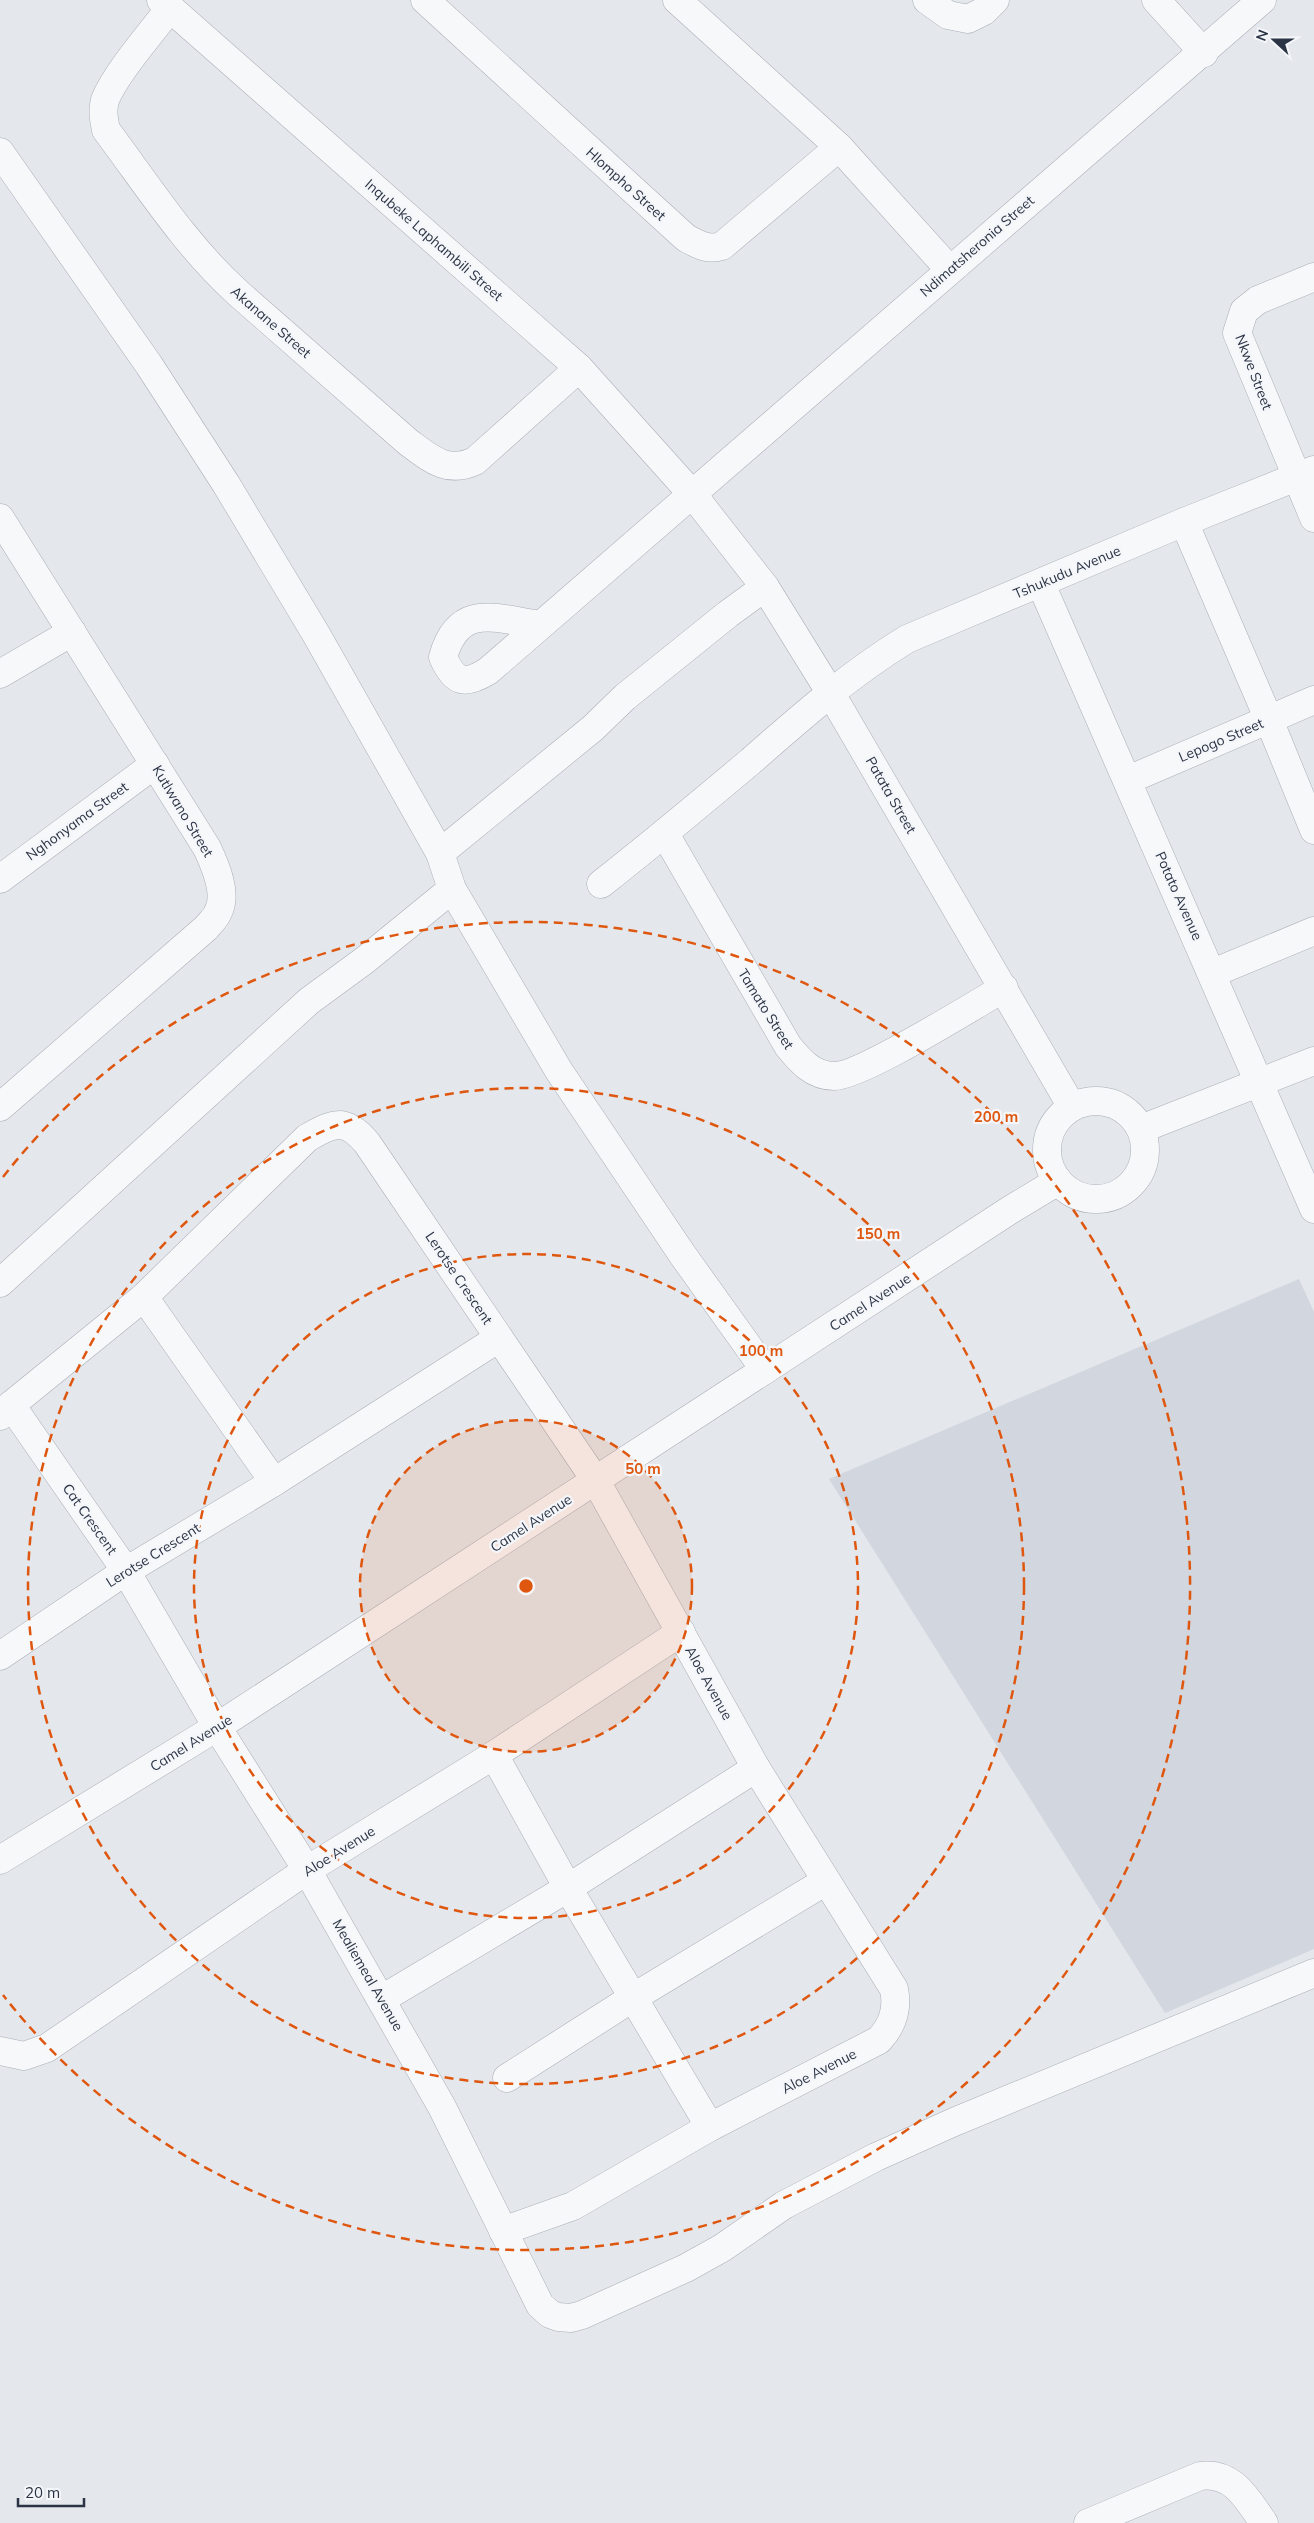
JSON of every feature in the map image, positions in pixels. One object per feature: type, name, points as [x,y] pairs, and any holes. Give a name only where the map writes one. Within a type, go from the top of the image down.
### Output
[{"type":"street","name":"Hlompho Street","points":[[425,0],[686,238],[701,246],[711,248],[722,246],[839,146]]},
{"type":"street","points":[[677,0],[839,146],[949,269]]},
{"type":"street","points":[[928,0],[948,15],[968,19],[984,11],[995,0]]},
{"type":"street","points":[[1156,0],[1204,53]]},
{"type":"street","name":"Ndimatsheronia Street","points":[[541,625],[693,495],[949,269],[1204,53],[1262,0]]},
{"type":"street","name":"Akanane Street","points":[[165,4],[105,100],[103,116],[106,130],[191,245],[215,273],[252,306],[408,442],[428,457],[453,467],[465,466],[475,461],[579,368]]},
{"type":"street","name":"Inqubeke Laphambili Street","points":[[165,4],[579,368],[693,495]]},
{"type":"street","points":[[0,152],[149,366],[226,484],[316,634],[440,852],[452,889],[558,1071],[682,1254],[765,1370]]},
{"type":"street","name":"Nkwe Street","points":[[1314,277],[1258,300],[1244,311],[1237,333],[1305,474],[1314,518]]},
{"type":"street","name":"Tshukudu Avenue","points":[[830,692],[875,659],[908,639],[942,623],[1041,584],[1184,522],[1305,474]]},
{"type":"street","name":"Patata Street","points":[[693,495],[765,587],[830,692],[1072,1107]]},
{"type":"street","name":"Kutlwano Street","points":[[0,518],[207,848],[217,869],[221,894],[219,911],[206,928],[0,1107]]},
{"type":"street","points":[[1184,522],[1314,830]]},
{"type":"street","name":"Potato Avenue","points":[[1041,584],[1260,1084],[1312,1196]]},
{"type":"street","points":[[440,852],[593,728],[625,697],[728,614],[765,587]]},
{"type":"street","points":[[0,674],[72,632]]},
{"type":"street","points":[[601,884],[665,834],[830,692]]},
{"type":"street","name":"Lepogo Street","points":[[1128,780],[1314,700]]},
{"type":"street","name":"Nghonyama Street","points":[[0,879],[155,764]]},
{"type":"street","name":"Tamato Street","points":[[665,834],[788,1046],[803,1064],[818,1073],[834,1076],[866,1065],[1004,988]]},
{"type":"street","points":[[0,1283],[309,1001],[365,960],[452,889]]},
{"type":"street","points":[[1213,973],[1314,931]]},
{"type":"street","points":[[1141,1129],[1260,1084],[1314,1061]]},
{"type":"street","points":[[1088,1101],[1104,1101],[1119,1106],[1132,1116],[1141,1129],[1146,1145],[1145,1162],[1138,1177],[1127,1189],[1112,1197],[1096,1200],[1080,1197],[1066,1189],[1058,1181],[1048,1162],[1047,1146],[1051,1131],[1060,1117],[1072,1107],[1088,1101]]},
{"type":"street","name":"Lerotse Crescent","points":[[0,1656],[126,1571],[274,1482],[499,1338],[367,1142],[358,1131],[344,1125],[333,1125],[307,1138],[144,1297],[6,1410]]},
{"type":"street","name":"Camel Avenue","points":[[0,1860],[217,1727],[1010,1210],[1058,1181]]},
{"type":"street","points":[[144,1297],[274,1482]]},
{"type":"street","points":[[499,1338],[596,1481],[680,1632]]},
{"type":"street","name":"Cat Crescent","points":[[6,1410],[126,1571],[217,1727]]},
{"type":"street","name":"Aloe Avenue","points":[[0,2051],[24,2056],[47,2048],[307,1870],[494,1756],[680,1632],[756,1768],[894,1989],[896,2000],[891,2022],[879,2040],[710,2127],[573,2206],[502,2231]]},
{"type":"street","name":"Mealiemeal Avenue","points":[[217,1727],[307,1870],[382,1999],[442,2107],[502,2231],[545,2311],[558,2317],[571,2318],[582,2315],[686,2268],[722,2248],[790,2202],[876,2157],[954,2122],[1314,1973]]},
{"type":"street","points":[[494,1756],[568,1888],[710,2127]]},
{"type":"street","points":[[382,1999],[568,1888],[756,1768]]},
{"type":"street","points":[[506,2078],[634,1997],[826,1881]]},
{"type":"street","points":[[1088,2523],[1200,2476],[1210,2475],[1229,2480],[1240,2488],[1264,2523]]},
{"type":"shaded area","points":[[1299,1279],[1314,1312],[1314,1949],[1165,2013],[829,1479]]}]
